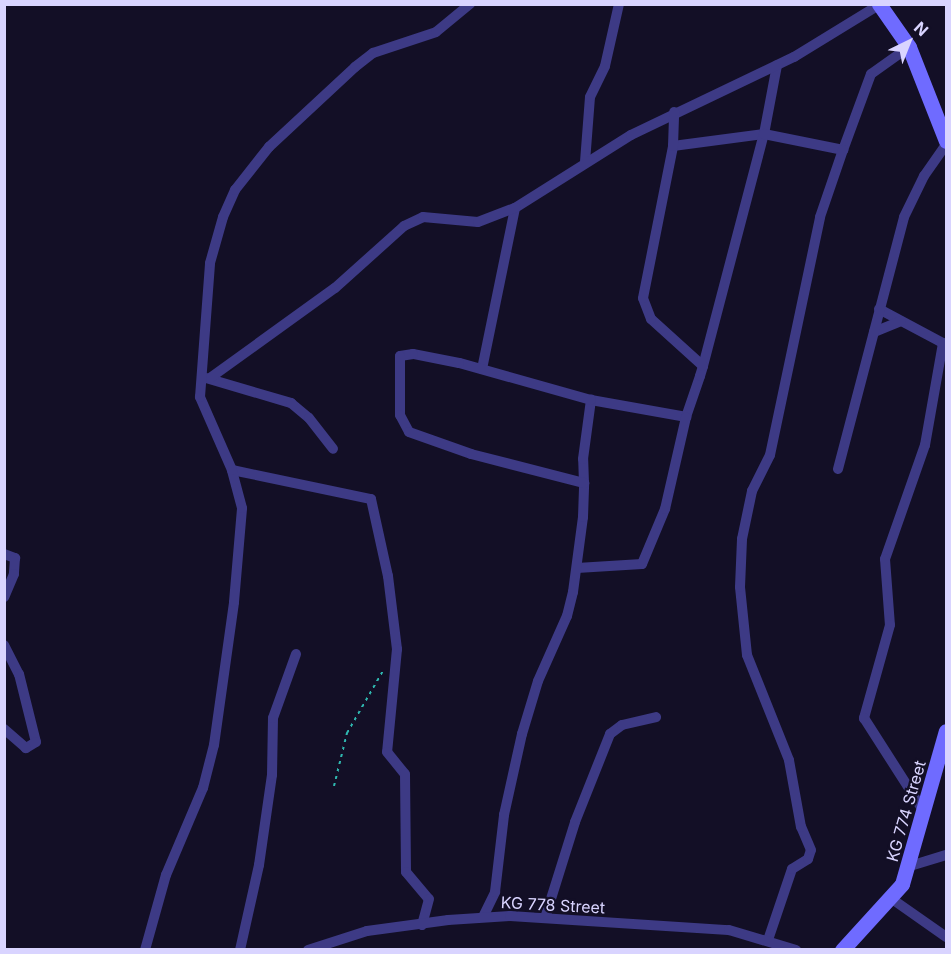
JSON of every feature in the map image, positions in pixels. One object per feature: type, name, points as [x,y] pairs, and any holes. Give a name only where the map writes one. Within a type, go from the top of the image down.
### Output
[{"type":"street","points":[[145,950],[156,901],[196,812],[214,745],[241,533],[242,508],[232,470],[203,410],[200,397],[207,378],[210,263],[223,217],[235,190],[269,147],[355,67],[373,53],[436,32],[470,4]]},
{"type":"street","points":[[585,162],[590,97],[605,66],[619,4]]},
{"type":"street","points":[[207,378],[335,288],[404,226],[423,217],[478,222],[515,208],[585,162],[674,112],[777,65],[879,5],[909,47],[946,143],[924,176],[904,217],[838,469]]},
{"type":"street","points":[[768,940],[792,868],[808,859],[811,850],[801,827],[789,760],[747,655],[740,587],[742,539],[752,491],[770,455],[820,217],[871,74],[909,47]]},
{"type":"street","points":[[577,567],[642,564],[665,509],[686,417],[703,366],[764,134],[777,65]]},
{"type":"street","points":[[674,112],[673,146],[643,298],[651,319],[703,366]]},
{"type":"street","points":[[673,146],[764,134],[843,150]]},
{"type":"street","points":[[482,369],[515,208]]},
{"type":"street","points":[[879,309],[945,340],[925,445],[885,560],[890,625],[864,718],[924,812]]},
{"type":"street","points":[[874,332],[901,321]]},
{"type":"street","points":[[584,483],[427,441],[403,425],[399,407],[400,356],[413,354],[482,369],[591,400],[686,417]]},
{"type":"street","points":[[207,378],[300,408],[333,449]]},
{"type":"street","points":[[483,916],[495,892],[504,815],[522,734],[538,681],[567,616],[577,567],[584,483],[583,459],[591,400]]},
{"type":"street","points":[[232,470],[371,500],[388,576],[397,649],[387,752],[405,774],[406,872],[429,899],[422,925]]},
{"type":"street","points":[[4,554],[15,558],[14,574],[4,597]]},
{"type":"street","points":[[4,645],[19,674],[36,742],[26,748],[4,729]]},
{"type":"street","points":[[240,950],[259,865],[272,775],[273,718],[296,654]]},
{"type":"street","points":[[545,918],[575,822],[610,734],[622,725],[656,717]]},
{"type":"street","name":"KG 774 Street","points":[[842,950],[892,899],[910,866],[946,731]]},
{"type":"street","points":[[910,866],[946,855]]},
{"type":"street","points":[[892,899],[946,937]]},
{"type":"street","name":"KG 778 Street","points":[[308,950],[367,932],[483,916],[729,930],[796,950]]},
{"type":"path","points":[[334,786],[347,733],[397,649]]}]
